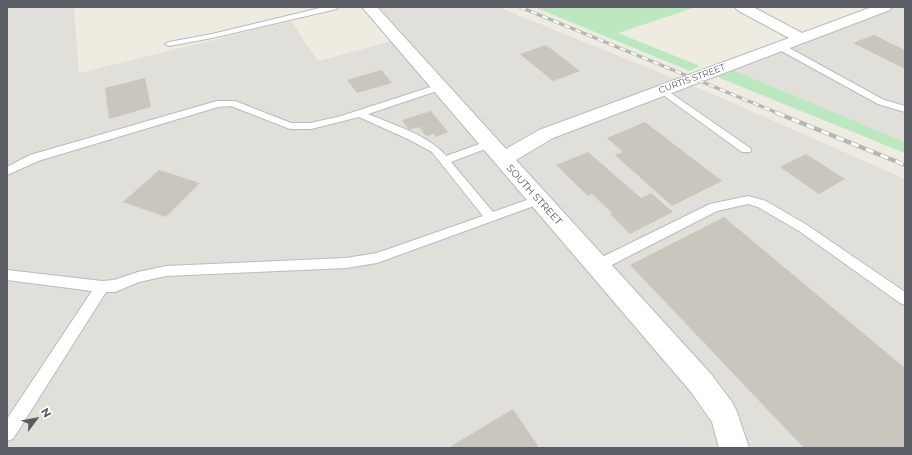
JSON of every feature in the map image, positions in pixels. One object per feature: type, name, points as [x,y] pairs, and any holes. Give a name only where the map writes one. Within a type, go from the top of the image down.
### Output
[{"type":"street","name":"SOUTH STREET","points":[[369,7],[701,383],[725,417],[734,448]]},
{"type":"street","points":[[742,7],[801,38]]},
{"type":"street","name":"CURTIS STREET","points":[[502,159],[546,134],[885,7]]},
{"type":"lane","points":[[169,44],[212,36],[334,7]]},
{"type":"lane","points":[[779,46],[881,102],[905,109]]},
{"type":"lane","points":[[7,171],[34,158],[217,104],[232,103],[290,126],[311,126],[360,114],[440,87]]},
{"type":"lane","points":[[662,90],[746,150]]},
{"type":"lane","points":[[360,114],[425,143],[436,150],[491,218]]},
{"type":"lane","points":[[445,160],[489,144]]},
{"type":"lane","points":[[7,274],[102,287],[115,286],[138,277],[166,271],[346,263],[377,258],[538,200]]},
{"type":"lane","points":[[597,266],[714,207],[748,200],[762,204],[803,228],[905,299]]},
{"type":"lane","points":[[7,433],[102,287]]},
{"type":"shaded area","points":[[7,7],[76,7],[74,8],[79,73],[291,21],[318,61],[406,37],[379,7],[498,7],[715,95],[905,179],[905,448],[7,448]]},
{"type":"shaded area","points":[[894,7],[905,7],[905,142],[733,70]]},
{"type":"green space","points":[[534,7],[696,7],[618,33],[700,66],[690,71]]},
{"type":"green space","points":[[733,70],[905,142],[905,153],[717,77]]},
{"type":"building","points":[[874,35],[905,50],[905,69],[853,43]]},
{"type":"building","points":[[546,45],[580,71],[553,81],[520,54]]},
{"type":"building","points":[[381,70],[392,83],[357,93],[347,80]]},
{"type":"building","points":[[145,78],[151,107],[109,119],[105,88]]},
{"type":"building","points":[[431,111],[448,132],[436,137],[434,134],[426,136],[419,127],[409,130],[402,120]]},
{"type":"building","points":[[645,122],[722,181],[672,206],[615,155],[623,152],[607,138]]},
{"type":"building","points":[[588,152],[641,198],[651,193],[673,212],[630,234],[610,214],[612,213],[592,194],[588,196],[556,165]]},
{"type":"building","points":[[806,154],[845,179],[819,194],[780,167]]},
{"type":"building","points":[[159,170],[200,183],[166,217],[123,202]]},
{"type":"building","points":[[724,217],[905,368],[905,448],[804,448],[630,265]]},
{"type":"building","points":[[513,409],[538,446],[535,448],[448,448]]},
{"type":"railway","points":[[520,7],[780,114]]},
{"type":"railway","points":[[777,113],[905,165]]}]
